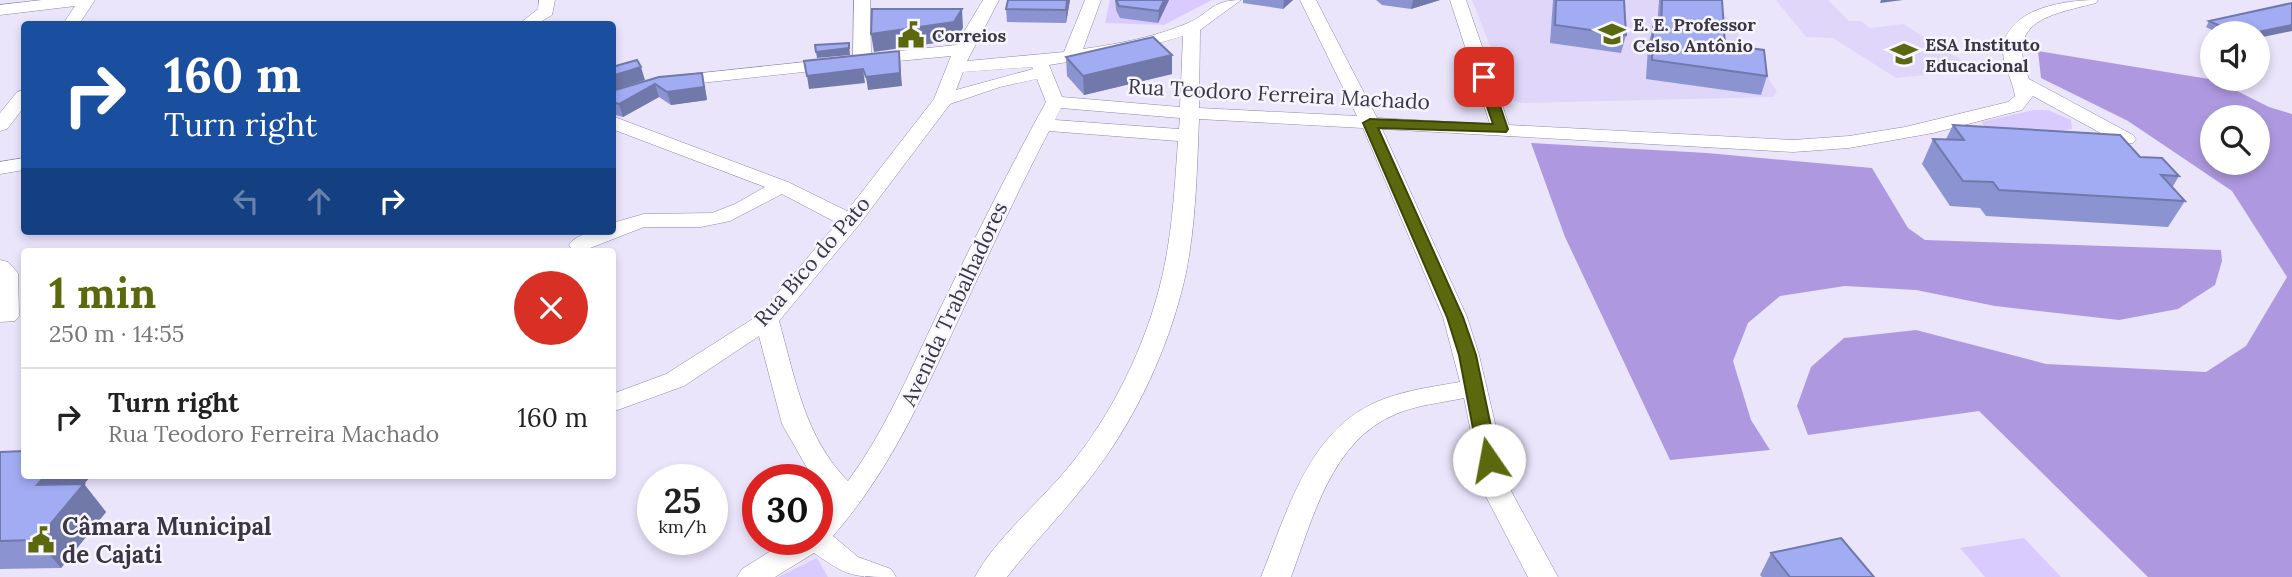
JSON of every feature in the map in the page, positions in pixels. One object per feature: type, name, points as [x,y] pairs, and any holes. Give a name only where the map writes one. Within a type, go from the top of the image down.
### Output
[{"type":"street","points":[[0,10],[84,0]]},
{"type":"street","points":[[73,21],[84,0]]},
{"type":"street","points":[[531,21],[545,11],[547,0]]},
{"type":"street","points":[[862,0],[862,61]]},
{"type":"street","name":"Rua Bico do Pato","points":[[616,402],[639,396],[675,380],[767,320],[850,221],[943,100],[959,58],[991,0]]},
{"type":"street","points":[[1071,57],[1093,0]]},
{"type":"street","points":[[943,100],[1071,57],[1129,47],[1192,29],[1233,0]]},
{"type":"street","points":[[1308,0],[1370,123],[1455,317],[1467,355],[1497,491],[1543,577]]},
{"type":"street","points":[[1458,0],[1501,129]]},
{"type":"street","points":[[2090,0],[2042,13],[2023,26],[2014,38],[2012,53],[2023,83],[2126,139],[2090,139]]},
{"type":"street","points":[[990,577],[1013,547],[1068,488],[1098,449],[1144,361],[1172,283],[1180,238],[1189,125],[1192,29]]},
{"type":"street","points":[[660,83],[862,61],[959,58],[1041,67]]},
{"type":"street","points":[[1041,67],[1055,102]]},
{"type":"street","name":"Rua Teodoro Ferreira Machado","points":[[1055,102],[1189,125],[1370,123],[1793,146],[1849,143],[1902,135],[2015,106],[2024,97],[2023,83]]},
{"type":"street","points":[[0,125],[21,101]]},
{"type":"street","name":"Avenida Trabalhadores","points":[[833,518],[874,465],[902,414],[1004,199],[1055,102]]},
{"type":"street","points":[[616,124],[780,186],[850,221]]},
{"type":"street","points":[[1044,125],[1189,125]]},
{"type":"street","points":[[1902,135],[1977,135]]},
{"type":"street","points":[[0,168],[21,164]]},
{"type":"street","points":[[616,230],[652,219],[701,221],[724,217],[745,208],[780,186]]},
{"type":"street","points":[[580,245],[604,235]]},
{"type":"street","points":[[0,267],[6,273],[11,316]]},
{"type":"street","points":[[767,320],[795,424],[826,476],[849,500]]},
{"type":"street","points":[[1276,577],[1322,465],[1348,432],[1379,411],[1473,388]]},
{"type":"street","name":"Avenida Trabalhadores","points":[[752,577],[788,555]]},
{"type":"street","points":[[832,555],[848,571],[880,577]]},
{"type":"shaded area","points":[[1110,0],[1212,0],[1164,25],[1105,23]]},
{"type":"shaded area","name":"E. E. Professor Celso Antônio","points":[[1472,0],[1715,0],[1777,91],[1773,97],[1520,103],[1511,99]]},
{"type":"shaded area","name":"ESA Instituto Educacional","points":[[1776,0],[1828,0],[1849,21],[1861,21],[1870,28],[1903,24],[1977,70],[1896,78],[1833,38],[1806,37]]},
{"type":"shaded area","points":[[2038,51],[2200,78],[2200,91],[2237,91],[2265,105],[2200,105],[2200,169],[2128,121],[2041,78]]},
{"type":"shaded area","points":[[2270,107],[2292,114],[2292,577],[2148,577],[1979,411],[1808,435],[1797,406],[1811,367],[1844,338],[1916,330],[2046,364],[2206,372],[2246,346],[2287,277],[2232,191],[2208,175],[2270,175]]},
{"type":"shaded area","points":[[2034,110],[2048,110],[2071,120],[2072,129],[2051,132],[2018,131],[1985,127],[1981,122]]},
{"type":"shaded area","points":[[1531,143],[1707,153],[1872,168],[1908,228],[1925,240],[2221,250],[2222,261],[2215,285],[2178,309],[2119,320],[1995,306],[1916,290],[1845,286],[1780,296],[1748,323],[1733,361],[1751,420],[1770,450],[1670,460],[1565,237]]},
{"type":"shaded area","points":[[2024,538],[2061,577],[1985,577],[1960,548]]},
{"type":"shaded area","points":[[817,558],[828,577],[778,577]]},
{"type":"building","points":[[1008,0],[1067,0],[1066,10],[1006,9]]},
{"type":"building","points":[[1116,0],[1164,0],[1159,11],[1119,6]]},
{"type":"building","points":[[1556,0],[1624,0],[1626,35],[1555,25]]},
{"type":"building","points":[[1662,0],[1722,0],[1725,45],[1764,50],[1767,76],[1652,60],[1653,27],[1661,29]]},
{"type":"building","points":[[2292,3],[2292,25],[2270,30],[2270,21],[2209,21]]},
{"type":"building","points":[[872,9],[962,9],[954,22],[871,34]]},
{"type":"building","points":[[1153,37],[1172,55],[1083,76],[1066,57]]},
{"type":"building","points":[[849,43],[849,48],[816,52],[815,45]]},
{"type":"building","points":[[899,51],[900,73],[866,77],[863,69],[807,76],[804,61]]},
{"type":"building","points":[[637,60],[641,67],[616,75],[616,66]]},
{"type":"building","points":[[702,73],[704,87],[667,92],[655,84],[616,103],[616,90],[659,77]]},
{"type":"building","points":[[1953,125],[2120,135],[2140,157],[2162,158],[2179,176],[2161,175],[2185,201],[1999,190],[1993,182],[1963,181],[1933,139],[1964,140]]},
{"type":"building","points":[[21,451],[21,479],[42,479],[37,485],[84,484],[37,540],[0,541],[0,452]]},
{"type":"building","points":[[1841,538],[1874,577],[1790,577],[1771,553]]},
{"type":"place","name":"E. E. Professor Celso Antônio","points":[[1612,34]]},
{"type":"place","name":"Correios","points":[[911,35]]},
{"type":"place","name":"ESA Instituto Educacional","points":[[1904,54]]},
{"type":"place","name":"Câmara Municipal de Cajati","points":[[41,540]]},
{"type":"route","points":[[1484,77],[1501,129],[1370,123],[1455,317],[1467,355],[1489,460]]}]
